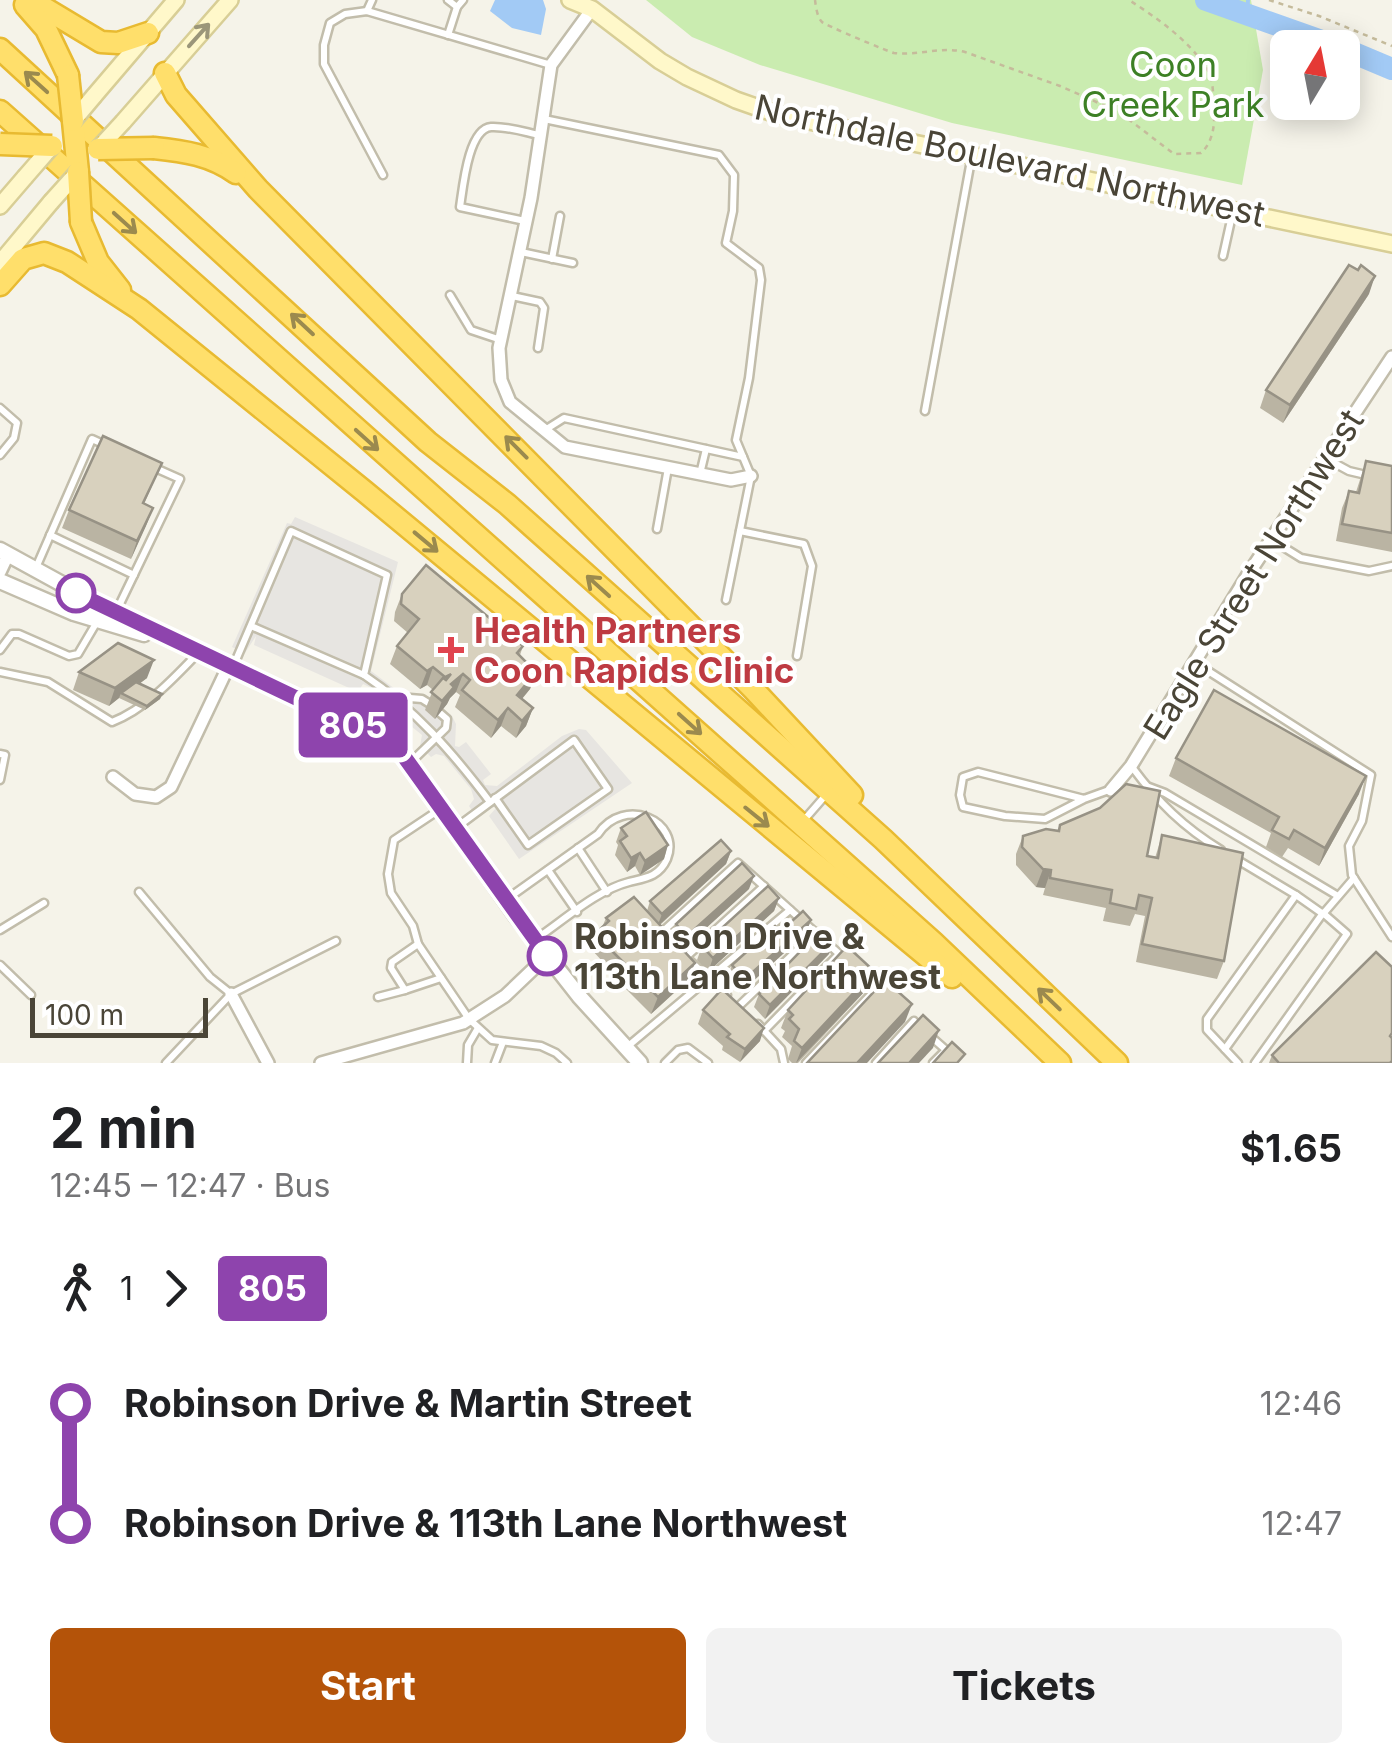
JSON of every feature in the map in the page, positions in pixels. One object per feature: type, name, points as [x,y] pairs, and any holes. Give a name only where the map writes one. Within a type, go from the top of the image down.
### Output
[{"type":"highway","points":[[21,0],[46,29],[68,75],[81,222],[98,262],[139,310]]},
{"type":"highway","points":[[31,0],[101,42],[118,44],[148,33]]},
{"type":"highway","points":[[0,49],[428,442],[507,504],[830,791],[1117,1063]]},
{"type":"highway","points":[[165,73],[176,94],[258,189],[752,689],[981,934]]},
{"type":"highway","points":[[0,111],[933,942],[1060,1063]]},
{"type":"highway","points":[[0,144],[154,148],[194,153],[223,164],[258,189]]},
{"type":"highway","points":[[0,285],[23,259],[44,253],[68,262],[139,310],[963,985],[1052,1063]]},
{"type":"main road","points":[[0,206],[176,0]]},
{"type":"main road","points":[[0,263],[230,0]]},
{"type":"main road","name":"Northdale Boulevard Northwest","points":[[570,0],[592,4],[660,61],[736,100],[776,114],[1392,244]]},
{"type":"street","points":[[592,4],[550,65],[526,221],[501,340],[501,380],[510,402],[565,447],[732,480],[751,476]]},
{"type":"street","name":"Eagle Street Northwest","points":[[1110,790],[1131,766],[1271,540],[1392,357]]},
{"type":"street","points":[[0,572],[4,553],[116,612],[376,736],[410,762],[547,956],[640,1063]]},
{"type":"street","points":[[0,580],[74,613],[200,652]]},
{"type":"street","points":[[113,777],[135,794],[156,797],[171,786],[231,667]]},
{"type":"street","points":[[321,1063],[473,1024],[547,956]]},
{"type":"street","points":[[231,994],[268,1063]]},
{"type":"lane","points":[[367,11],[372,0]]},
{"type":"lane","points":[[448,0],[460,4],[448,35]]},
{"type":"lane","points":[[383,175],[324,64],[330,23],[346,14],[367,11],[550,65]]},
{"type":"lane","points":[[542,118],[719,155],[734,175],[733,210],[726,243],[758,268],[760,280],[736,440],[751,476],[726,600]]},
{"type":"lane","points":[[526,221],[460,207],[465,174],[480,131],[488,127],[540,135]]},
{"type":"lane","points":[[925,411],[972,154]]},
{"type":"lane","points":[[1223,256],[1234,210]]},
{"type":"lane","points":[[552,259],[560,216]]},
{"type":"lane","points":[[520,252],[573,264]]},
{"type":"lane","points":[[450,295],[471,330],[501,340]]},
{"type":"lane","points":[[510,296],[540,302],[544,308],[538,348]]},
{"type":"lane","points":[[0,408],[16,423],[14,438],[0,455]]},
{"type":"lane","points":[[539,427],[564,418],[743,457]]},
{"type":"lane","points":[[34,571],[92,439],[110,447]]},
{"type":"lane","points":[[700,474],[706,449]]},
{"type":"lane","points":[[1324,458],[1349,471],[1378,478]]},
{"type":"lane","points":[[116,612],[180,479],[145,463]]},
{"type":"lane","points":[[657,530],[668,467]]},
{"type":"lane","points":[[231,667],[291,531],[387,575],[364,675]]},
{"type":"lane","points":[[740,532],[804,544],[812,566],[797,656]]},
{"type":"lane","points":[[50,535],[135,575]]},
{"type":"lane","points":[[1271,540],[1301,558],[1369,571],[1392,566]]},
{"type":"lane","points":[[0,650],[12,634],[19,634],[69,656],[78,654],[98,619]]},
{"type":"lane","points":[[251,626],[364,675],[397,697],[493,800],[528,845],[608,790],[574,740],[493,800],[456,828]]},
{"type":"lane","points":[[0,672],[48,682],[112,722],[167,684],[200,652]]},
{"type":"lane","points":[[1194,662],[1371,774],[1362,821],[1349,846],[1354,878],[1392,936]]},
{"type":"lane","points":[[397,697],[422,699],[430,704]]},
{"type":"lane","points":[[410,762],[448,724],[440,713]]},
{"type":"lane","points":[[0,754],[5,756],[0,780]]},
{"type":"lane","points":[[1131,766],[1182,824],[1296,894],[1347,934],[1255,1063]]},
{"type":"lane","points":[[1084,799],[978,772],[963,777],[960,795],[963,807],[1045,819],[1110,790]]},
{"type":"lane","points":[[1146,786],[1165,793],[1338,896]]},
{"type":"lane","points":[[801,824],[830,791]]},
{"type":"lane","points":[[442,808],[394,840],[388,874],[391,893],[413,926],[418,944],[473,1024],[492,1040],[541,1046],[566,1063]]},
{"type":"lane","points":[[505,900],[621,815],[654,820],[665,832],[670,848],[666,863],[656,874],[607,892],[536,940]]},
{"type":"lane","points":[[578,848],[607,892]]},
{"type":"lane","points":[[661,933],[738,863],[852,965]]},
{"type":"lane","points":[[548,870],[577,912]]},
{"type":"lane","points":[[1225,1049],[1323,913],[1354,878]]},
{"type":"lane","points":[[686,957],[764,886]]},
{"type":"lane","points":[[139,892],[210,977],[231,994]]},
{"type":"lane","points":[[1238,1063],[1207,1030],[1207,1018],[1296,894]]},
{"type":"lane","points":[[0,930],[44,903]]},
{"type":"lane","points":[[626,1048],[790,910]]},
{"type":"lane","points":[[653,925],[764,1031],[781,1049],[784,1063]]},
{"type":"lane","points":[[739,1006],[816,932]]},
{"type":"lane","points":[[166,1063],[231,994],[336,941]]},
{"type":"lane","points":[[404,990],[391,968],[392,962],[418,944]]},
{"type":"lane","points":[[764,1031],[839,954]]},
{"type":"lane","points":[[0,965],[30,995]]},
{"type":"lane","points":[[864,976],[889,999]]},
{"type":"lane","points":[[378,997],[442,978]]},
{"type":"lane","points":[[806,1063],[877,988]]},
{"type":"lane","points":[[902,1010],[946,1050],[932,1063]]},
{"type":"lane","points":[[876,1063],[914,1022]]},
{"type":"lane","points":[[467,1063],[473,1024]]},
{"type":"lane","points":[[496,1063],[503,1042]]},
{"type":"lane","points":[[665,1063],[678,1050],[688,1048],[708,1063]]},
{"type":"path","points":[[815,0],[820,21],[883,50],[894,53],[950,48],[965,52],[1108,107],[1138,124],[1174,154],[1201,153],[1210,145],[1214,119],[1208,70],[1164,24],[1129,0]]},
{"type":"path","points":[[1268,0],[1392,46]]},
{"type":"green space","name":"Coon Creek Park","points":[[646,0],[1251,0],[1263,70],[1242,185],[952,123],[760,65],[692,37]]},
{"type":"shaded area","points":[[295,517],[398,562],[371,671],[395,689],[432,698],[452,716],[456,724],[455,746],[466,742],[491,774],[483,780],[485,785],[497,786],[562,736],[579,729],[586,730],[632,783],[519,859],[489,816],[496,808],[477,818],[469,806],[474,799],[471,789],[444,756],[431,757],[420,746],[422,735],[396,714],[378,691],[363,684],[358,692],[254,645],[256,636],[245,653],[232,647],[287,523],[291,524]]},
{"type":"water","points":[[495,0],[543,0],[546,9],[541,35],[512,28],[490,11]]},
{"type":"building","points":[[1349,265],[1358,270],[1361,265],[1375,276],[1290,405],[1266,390]]},
{"type":"building","points":[[103,436],[162,463],[143,503],[153,508],[137,541],[69,510]]},
{"type":"building","points":[[1366,461],[1392,466],[1392,533],[1342,524],[1349,491],[1359,493]]},
{"type":"building","name":"Health Partners Coon Rapids Clinic","points":[[426,565],[523,646],[517,653],[536,672],[517,695],[533,708],[522,721],[508,708],[498,720],[462,690],[470,680],[463,674],[451,684],[454,687],[442,701],[431,692],[451,674],[445,677],[433,667],[427,671],[397,646],[419,619],[401,604],[402,594]]},
{"type":"building","points":[[118,643],[154,660],[115,688],[79,672]]},
{"type":"building","points":[[136,682],[162,694],[147,706],[121,693]]},
{"type":"building","points":[[1214,690],[1366,776],[1325,848],[1294,830],[1289,839],[1272,830],[1279,817],[1176,758]]},
{"type":"building","points":[[1126,784],[1160,791],[1147,856],[1158,858],[1162,835],[1243,853],[1224,961],[1142,944],[1152,898],[1139,895],[1136,909],[1110,903],[1112,890],[1050,878],[1051,870],[1043,869],[1022,847],[1023,836],[1046,829],[1059,831],[1060,825],[1100,808]]},
{"type":"building","points":[[646,812],[668,845],[645,861],[640,853],[631,858],[620,841],[627,836],[621,828]]},
{"type":"building","points":[[721,840],[731,851],[662,914],[650,901]]},
{"type":"building","points":[[742,863],[754,876],[687,936],[676,924]]},
{"type":"building","points":[[768,886],[779,898],[713,958],[702,946]]},
{"type":"building","points":[[634,897],[695,963],[658,997],[609,948],[611,945],[598,931],[609,921],[606,918]]},
{"type":"building","points":[[803,911],[811,920],[745,979],[732,965],[775,926],[780,932]]},
{"type":"building","points":[[822,929],[834,941],[770,1005],[759,994]]},
{"type":"building","points":[[847,946],[874,971],[802,1048],[794,1041],[799,1029],[789,1019],[793,1015],[788,1010]]},
{"type":"building","points":[[1376,952],[1392,967],[1392,1061],[1279,1063],[1272,1055]]},
{"type":"building","points":[[885,980],[912,1004],[857,1063],[807,1063]]},
{"type":"building","points":[[722,989],[764,1028],[745,1049],[727,1037],[730,1034],[703,1010]]},
{"type":"building","points":[[923,1015],[939,1030],[909,1063],[878,1063]]},
{"type":"building","points":[[952,1042],[965,1054],[957,1063],[933,1063]]},
{"type":"waterway","points":[[1206,0],[1291,30]]},
{"type":"waterway","points":[[1247,16],[1248,0]]},
{"type":"waterway","points":[[1360,56],[1392,69]]},
{"type":"bus line","name":"805","points":[[76,593],[376,736],[403,755],[547,956]]},
{"type":"place","name":"Health Partners Coon Rapids Clinic","points":[[451,650]]},
{"type":"place","name":"Robinson Drive & 113th Lane Northwest","points":[[547,956]]}]
